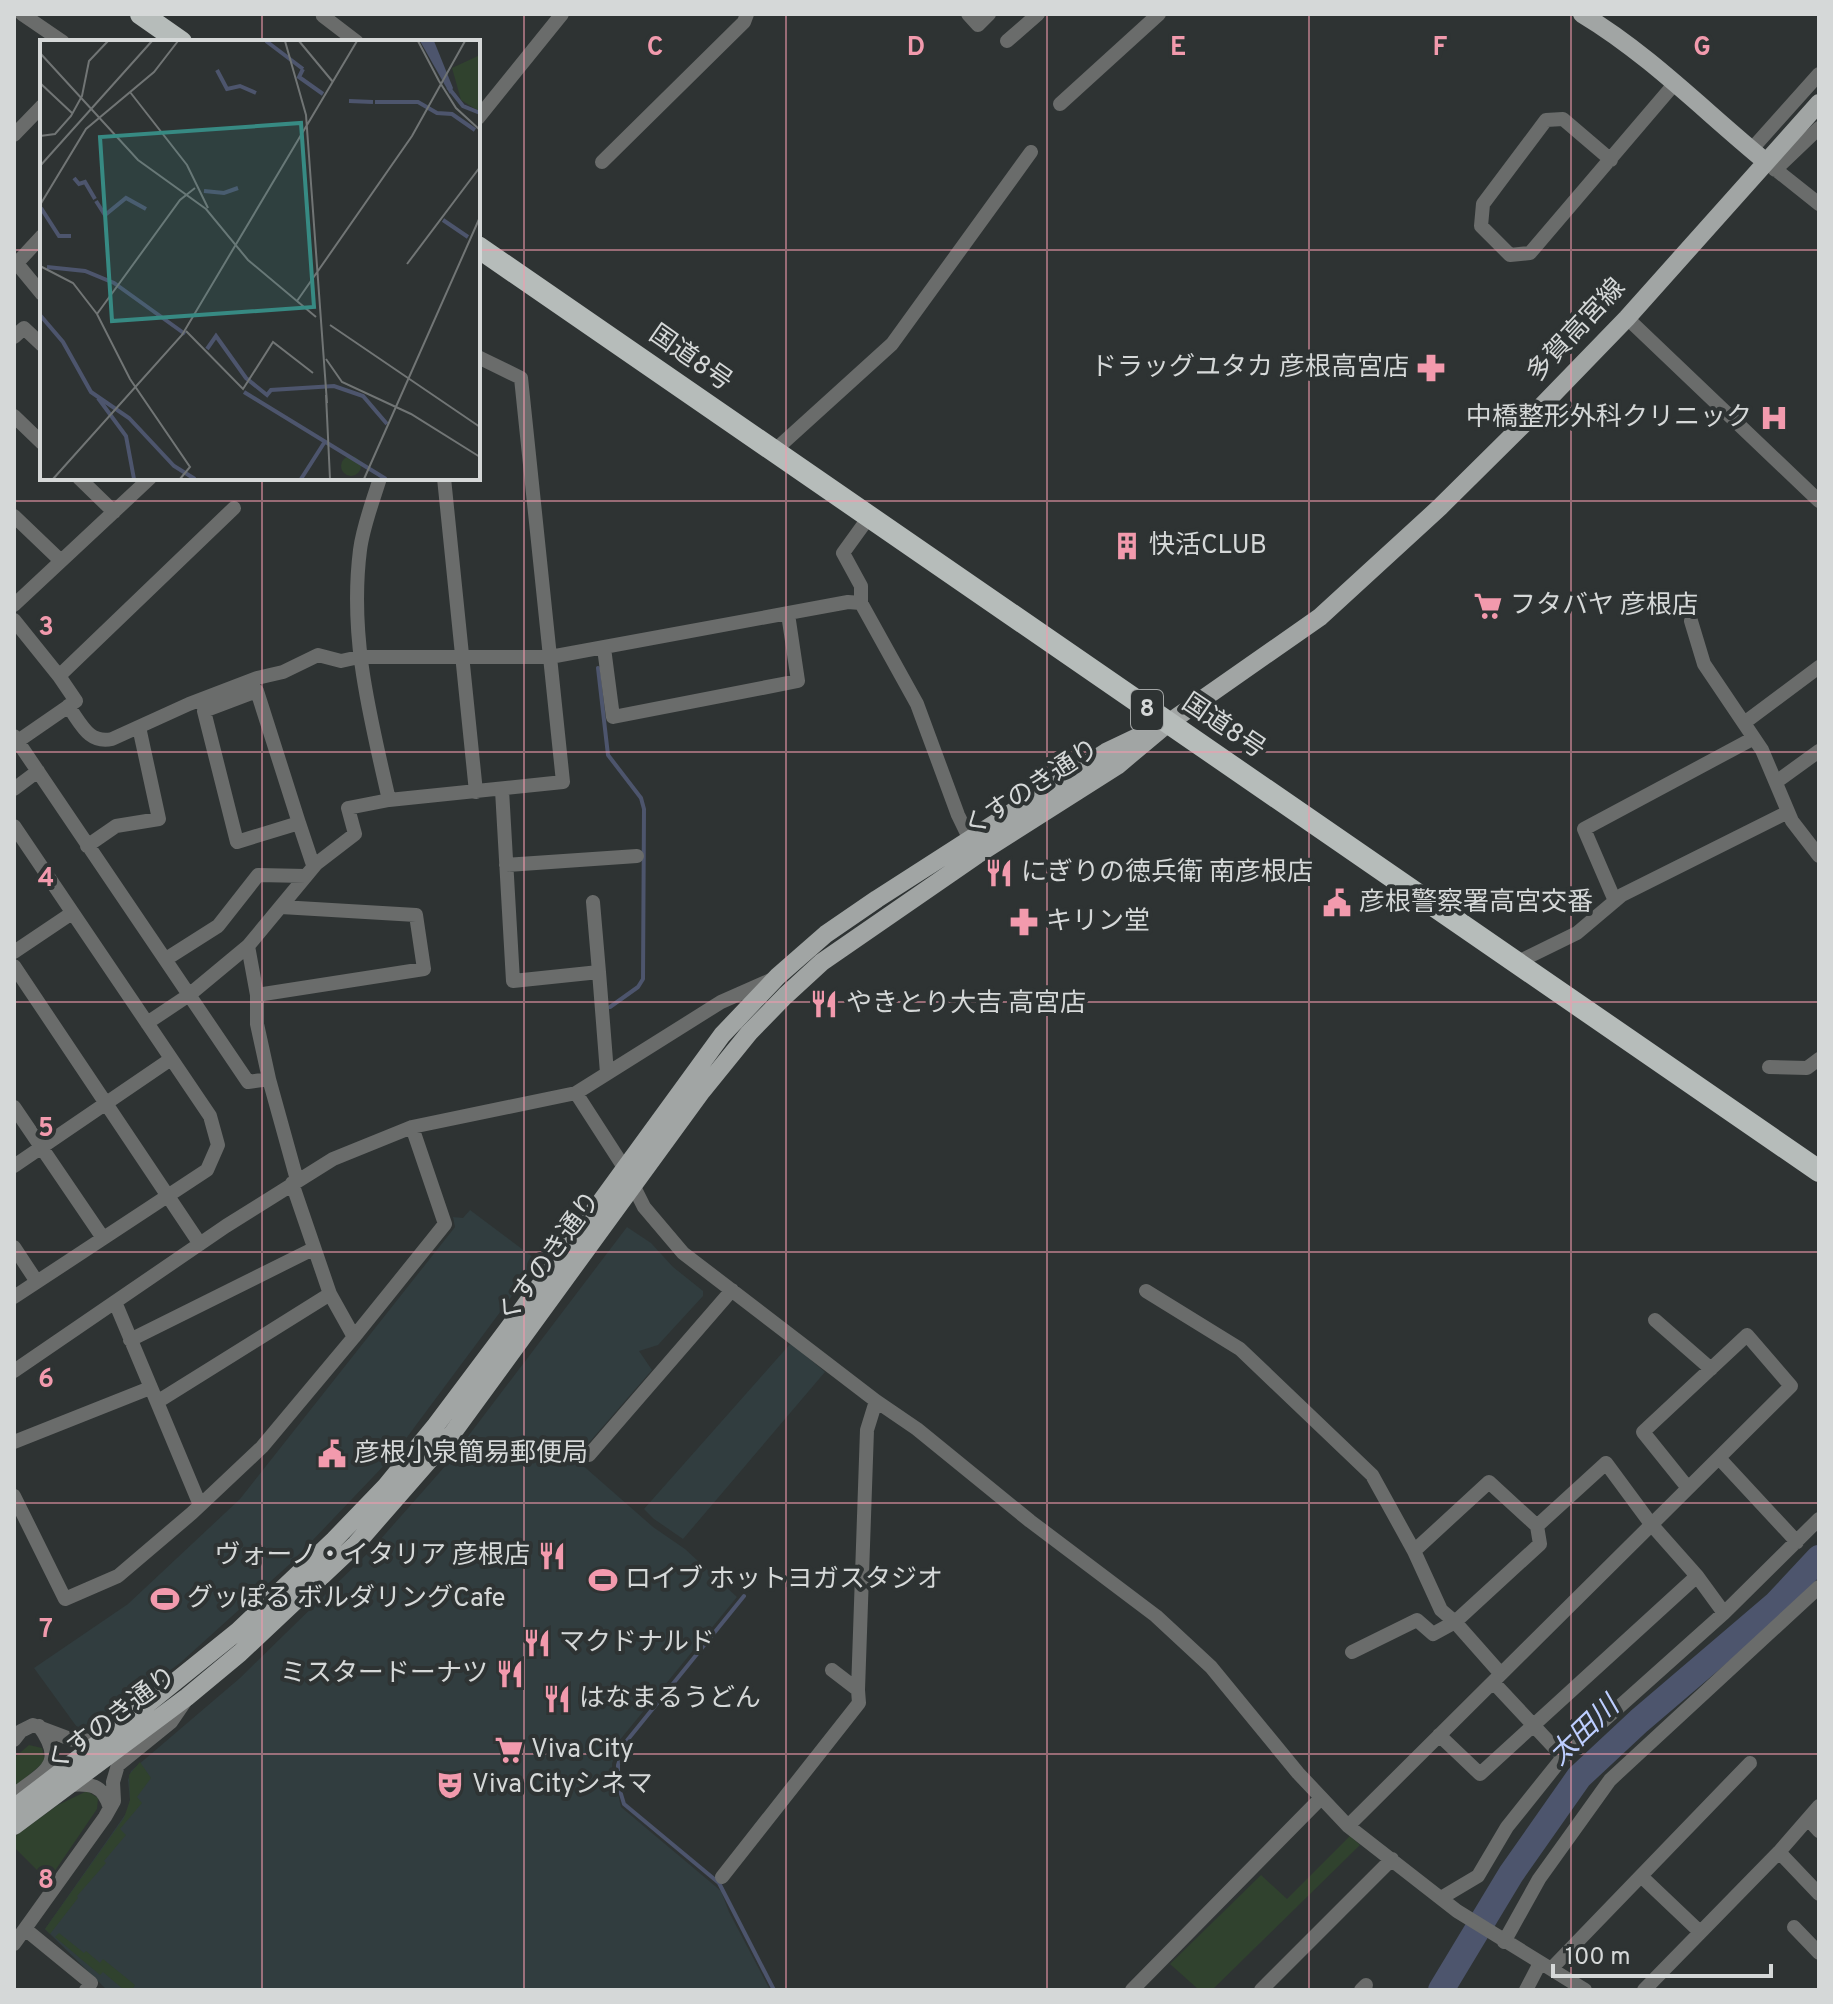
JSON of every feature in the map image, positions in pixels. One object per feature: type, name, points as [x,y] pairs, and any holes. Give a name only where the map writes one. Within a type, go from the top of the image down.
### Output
[{"type":"highway","points":[[141,14],[178,40]]},
{"type":"highway","name":"国道8号","points":[[480,248],[1819,1171]]},
{"type":"main road","points":[[1582,14],[1615,34],[1676,82],[1764,161]]},
{"type":"main road","name":"多賀高宮線","points":[[1167,724],[1320,617],[1440,507],[1627,318],[1819,103]]},
{"type":"main road","name":"くすのき通り","points":[[14,1808],[238,1631],[386,1486],[463,1389],[722,1035],[778,976],[826,934],[1117,766],[1167,724]]},
{"type":"main road","name":"くすのき通り","points":[[14,1826],[187,1697],[259,1638],[350,1549],[400,1496],[460,1424],[702,1091],[749,1033],[822,962],[973,847]]},
{"type":"street","points":[[22,14],[60,40]]},
{"type":"street","points":[[324,14],[354,40]]},
{"type":"street","points":[[602,162],[744,22],[747,14]]},
{"type":"street","points":[[968,14],[978,25],[989,14]]},
{"type":"street","points":[[1007,41],[1038,14]]},
{"type":"street","points":[[1060,104],[1159,14]]},
{"type":"street","points":[[480,115],[559,15]]},
{"type":"street","points":[[1764,161],[1819,74]]},
{"type":"street","points":[[1611,160],[1563,119],[1546,120],[1483,204],[1481,226],[1510,255],[1530,253],[1611,160],[1676,82]]},
{"type":"street","points":[[18,125],[40,108]]},
{"type":"street","points":[[1764,161],[1819,128]]},
{"type":"street","points":[[774,451],[892,344],[1031,152]]},
{"type":"street","points":[[1764,161],[1819,204]]},
{"type":"street","points":[[40,238],[16,262],[40,292]]},
{"type":"street","points":[[1627,318],[1819,501]]},
{"type":"street","points":[[14,337],[24,328],[40,343]]},
{"type":"street","points":[[147,1023],[189,995],[248,946],[311,870],[355,834],[348,808],[389,800],[563,782],[521,378],[480,358]]},
{"type":"street","points":[[14,416],[40,441]]},
{"type":"street","points":[[81,480],[114,512]]},
{"type":"street","points":[[14,605],[148,480]]},
{"type":"street","points":[[379,480],[360,547],[357,609],[359,657],[389,800]]},
{"type":"street","points":[[444,480],[476,792]]},
{"type":"street","points":[[59,676],[234,508]]},
{"type":"street","points":[[14,516],[61,561]]},
{"type":"street","points":[[869,517],[843,553],[861,586],[861,603],[917,704],[973,847]]},
{"type":"street","points":[[68,706],[91,737],[100,741],[112,739],[189,704],[257,678],[283,672],[318,655],[341,661],[359,657],[550,657],[848,602],[861,603]]},
{"type":"street","points":[[604,648],[613,717],[798,681],[788,614]]},
{"type":"street","points":[[14,620],[76,701],[16,739],[248,1082],[269,1079]]},
{"type":"street","points":[[1691,621],[1704,664],[1754,738],[1788,812],[1819,856]]},
{"type":"street","points":[[1744,723],[1819,667]]},
{"type":"street","points":[[299,823],[237,842],[204,711],[257,691],[312,862],[311,870]]},
{"type":"street","points":[[87,846],[116,826],[159,819],[139,727]]},
{"type":"street","points":[[1615,901],[1584,829],[1754,738]]},
{"type":"street","points":[[1776,782],[1819,751]]},
{"type":"street","points":[[14,789],[38,771]]},
{"type":"street","points":[[502,790],[513,981],[599,972]]},
{"type":"street","points":[[1516,963],[1577,933],[1622,895],[1788,812]]},
{"type":"street","points":[[14,826],[210,1116],[218,1145],[207,1170],[14,1297]]},
{"type":"street","points":[[506,865],[637,856]]},
{"type":"street","points":[[166,959],[218,926],[258,875],[311,870]]},
{"type":"street","points":[[593,902],[607,1073]]},
{"type":"street","points":[[257,995],[424,969],[416,915],[281,907]]},
{"type":"street","points":[[14,952],[72,913]]},
{"type":"street","points":[[248,946],[257,995],[257,1024],[313,1249],[330,1294],[354,1337]]},
{"type":"street","points":[[14,966],[200,1244]]},
{"type":"street","points":[[14,1371],[295,1182],[361,1146],[412,1127],[576,1093],[721,1002],[778,976]]},
{"type":"street","points":[[14,1166],[171,1059]]},
{"type":"street","points":[[1769,1067],[1807,1068],[1819,1059]]},
{"type":"street","points":[[576,1093],[625,1169],[644,1207],[683,1253],[917,1429],[1042,1530],[1156,1616],[1195,1650],[1320,1799],[1348,1826],[1461,1913],[1585,1990]]},
{"type":"street","points":[[14,1107],[103,1238]]},
{"type":"street","points":[[14,1496],[65,1599],[118,1576],[200,1505],[262,1447],[445,1224],[412,1127]]},
{"type":"street","points":[[14,1247],[37,1282]]},
{"type":"street","points":[[130,1340],[313,1249]]},
{"type":"street","points":[[589,1455],[732,1290]]},
{"type":"street","points":[[1146,1291],[1240,1349],[1372,1475],[1414,1551],[1441,1610],[1455,1622],[1534,1726],[1563,1757]]},
{"type":"street","points":[[157,1402],[330,1294]]},
{"type":"street","points":[[115,1302],[200,1505]]},
{"type":"street","points":[[1655,1320],[1711,1369]]},
{"type":"street","points":[[1348,1826],[1791,1386],[1747,1335],[1643,1432],[1688,1488]]},
{"type":"street","points":[[14,1442],[150,1388]]},
{"type":"street","points":[[722,1877],[859,1703],[867,1430],[876,1401]]},
{"type":"street","points":[[1719,1458],[1797,1542]]},
{"type":"street","points":[[1537,1526],[1606,1463],[1724,1613]]},
{"type":"street","points":[[1352,1652],[1417,1620],[1433,1634],[1455,1622],[1540,1544],[1537,1526],[1489,1482],[1414,1551]]},
{"type":"street","points":[[1441,1898],[1478,1876],[1507,1827],[1563,1757],[1724,1613],[1819,1519]]},
{"type":"street","points":[[1439,1735],[1480,1774],[1697,1576]]},
{"type":"street","points":[[1501,1940],[1539,1879],[1610,1780],[1819,1587]]},
{"type":"street","points":[[832,1670],[858,1690]]},
{"type":"street","points":[[14,1944],[110,1808],[118,1765],[171,1722],[187,1697]]},
{"type":"street","points":[[14,1795],[49,1767],[53,1758],[50,1741],[39,1726]]},
{"type":"street","points":[[14,1740],[21,1731],[39,1726],[73,1740],[101,1741]]},
{"type":"street","points":[[1526,1990],[1546,1966],[1641,1876],[1750,1763]]},
{"type":"street","points":[[68,1785],[93,1785],[104,1793],[110,1808]]},
{"type":"street","points":[[1132,1990],[1320,1799]]},
{"type":"street","points":[[1644,1990],[1779,1852],[1819,1806]]},
{"type":"street","points":[[1808,1819],[1819,1831]]},
{"type":"street","points":[[1779,1852],[1819,1894]]},
{"type":"street","points":[[1261,1990],[1392,1859]]},
{"type":"street","points":[[1641,1876],[1700,1932]]},
{"type":"street","points":[[1794,1927],[1819,1953]]},
{"type":"street","points":[[25,1929],[91,1983],[86,1990]]},
{"type":"shaded area","points":[[470,1210],[538,1261],[393,1456],[291,1563],[180,1663],[82,1734],[34,1668],[128,1604],[240,1499],[455,1227],[453,1217],[463,1218]]},
{"type":"shaded area","points":[[627,1227],[651,1243],[673,1267],[703,1291],[703,1296],[658,1345],[639,1351],[652,1370],[586,1446],[579,1457],[580,1463],[653,1527],[685,1549],[737,1597],[619,1741],[612,1764],[612,1779],[621,1807],[721,1891],[770,1990],[107,1990],[45,1929],[127,1812],[131,1771],[240,1678],[371,1550],[447,1464]]},
{"type":"shaded area","points":[[791,1343],[825,1372],[683,1539],[644,1509]]},
{"type":"green space","points":[[29,1745],[42,1748],[45,1761],[14,1788],[14,1758]]},
{"type":"green space","points":[[140,1762],[151,1778],[137,1797],[142,1803],[120,1829],[126,1835],[50,1934],[45,1929],[124,1818],[130,1800],[129,1775]]},
{"type":"green space","points":[[87,1791],[98,1798],[97,1809],[48,1881],[14,1847],[14,1837],[58,1805]]},
{"type":"green space","points":[[1350,1836],[1360,1845],[1212,1990],[1199,1990],[1170,1964],[1261,1875],[1287,1899]]},
{"type":"green space","points":[[59,1933],[100,1963],[103,1959],[135,1985],[132,1990],[124,1990],[103,1972],[100,1975],[55,1937]]},
{"type":"waterway","points":[[598,668],[608,755],[641,798],[644,809],[643,979],[638,987],[610,1007]]},
{"type":"waterway","name":"太田川","points":[[1441,1990],[1511,1874],[1579,1777],[1639,1721],[1776,1604],[1819,1558]]},
{"type":"waterway","points":[[744,1596],[625,1743],[618,1765],[618,1784],[624,1804],[719,1883],[774,1990]]},
{"type":"place","name":"ドラッグユタカ 彦根高宮店","points":[[1431,368]]},
{"type":"place","name":"中橋整形外科クリニック","points":[[1774,418]]},
{"type":"place","name":"快活CLUB","points":[[1127,546]]},
{"type":"place","name":"フタバヤ 彦根店","points":[[1488,606]]},
{"type":"place","name":"にぎりの徳兵衛 南彦根店","points":[[999,873]]},
{"type":"place","name":"彦根警察署高宮交番","points":[[1337,903]]},
{"type":"place","name":"キリン堂","points":[[1024,922]]},
{"type":"place","name":"やきとり大吉 高宮店","points":[[824,1004]]},
{"type":"place","name":"彦根小泉簡易郵便局","points":[[332,1454]]},
{"type":"place","name":"ヴォーノ・イタリア 彦根店","points":[[552,1556]]},
{"type":"place","name":"ロイブ ホットヨガスタジオ","points":[[603,1580]]},
{"type":"place","name":"グッぽる ボルダリングCafe","points":[[165,1599]]},
{"type":"place","name":"マクドナルド","points":[[537,1643]]},
{"type":"place","name":"ミスタードーナツ","points":[[510,1674]]},
{"type":"place","name":"はなまるうどん","points":[[557,1699]]},
{"type":"place","name":"Viva City","points":[[509,1750]]},
{"type":"place","name":"Viva Cityシネマ","points":[[450,1785]]}]
